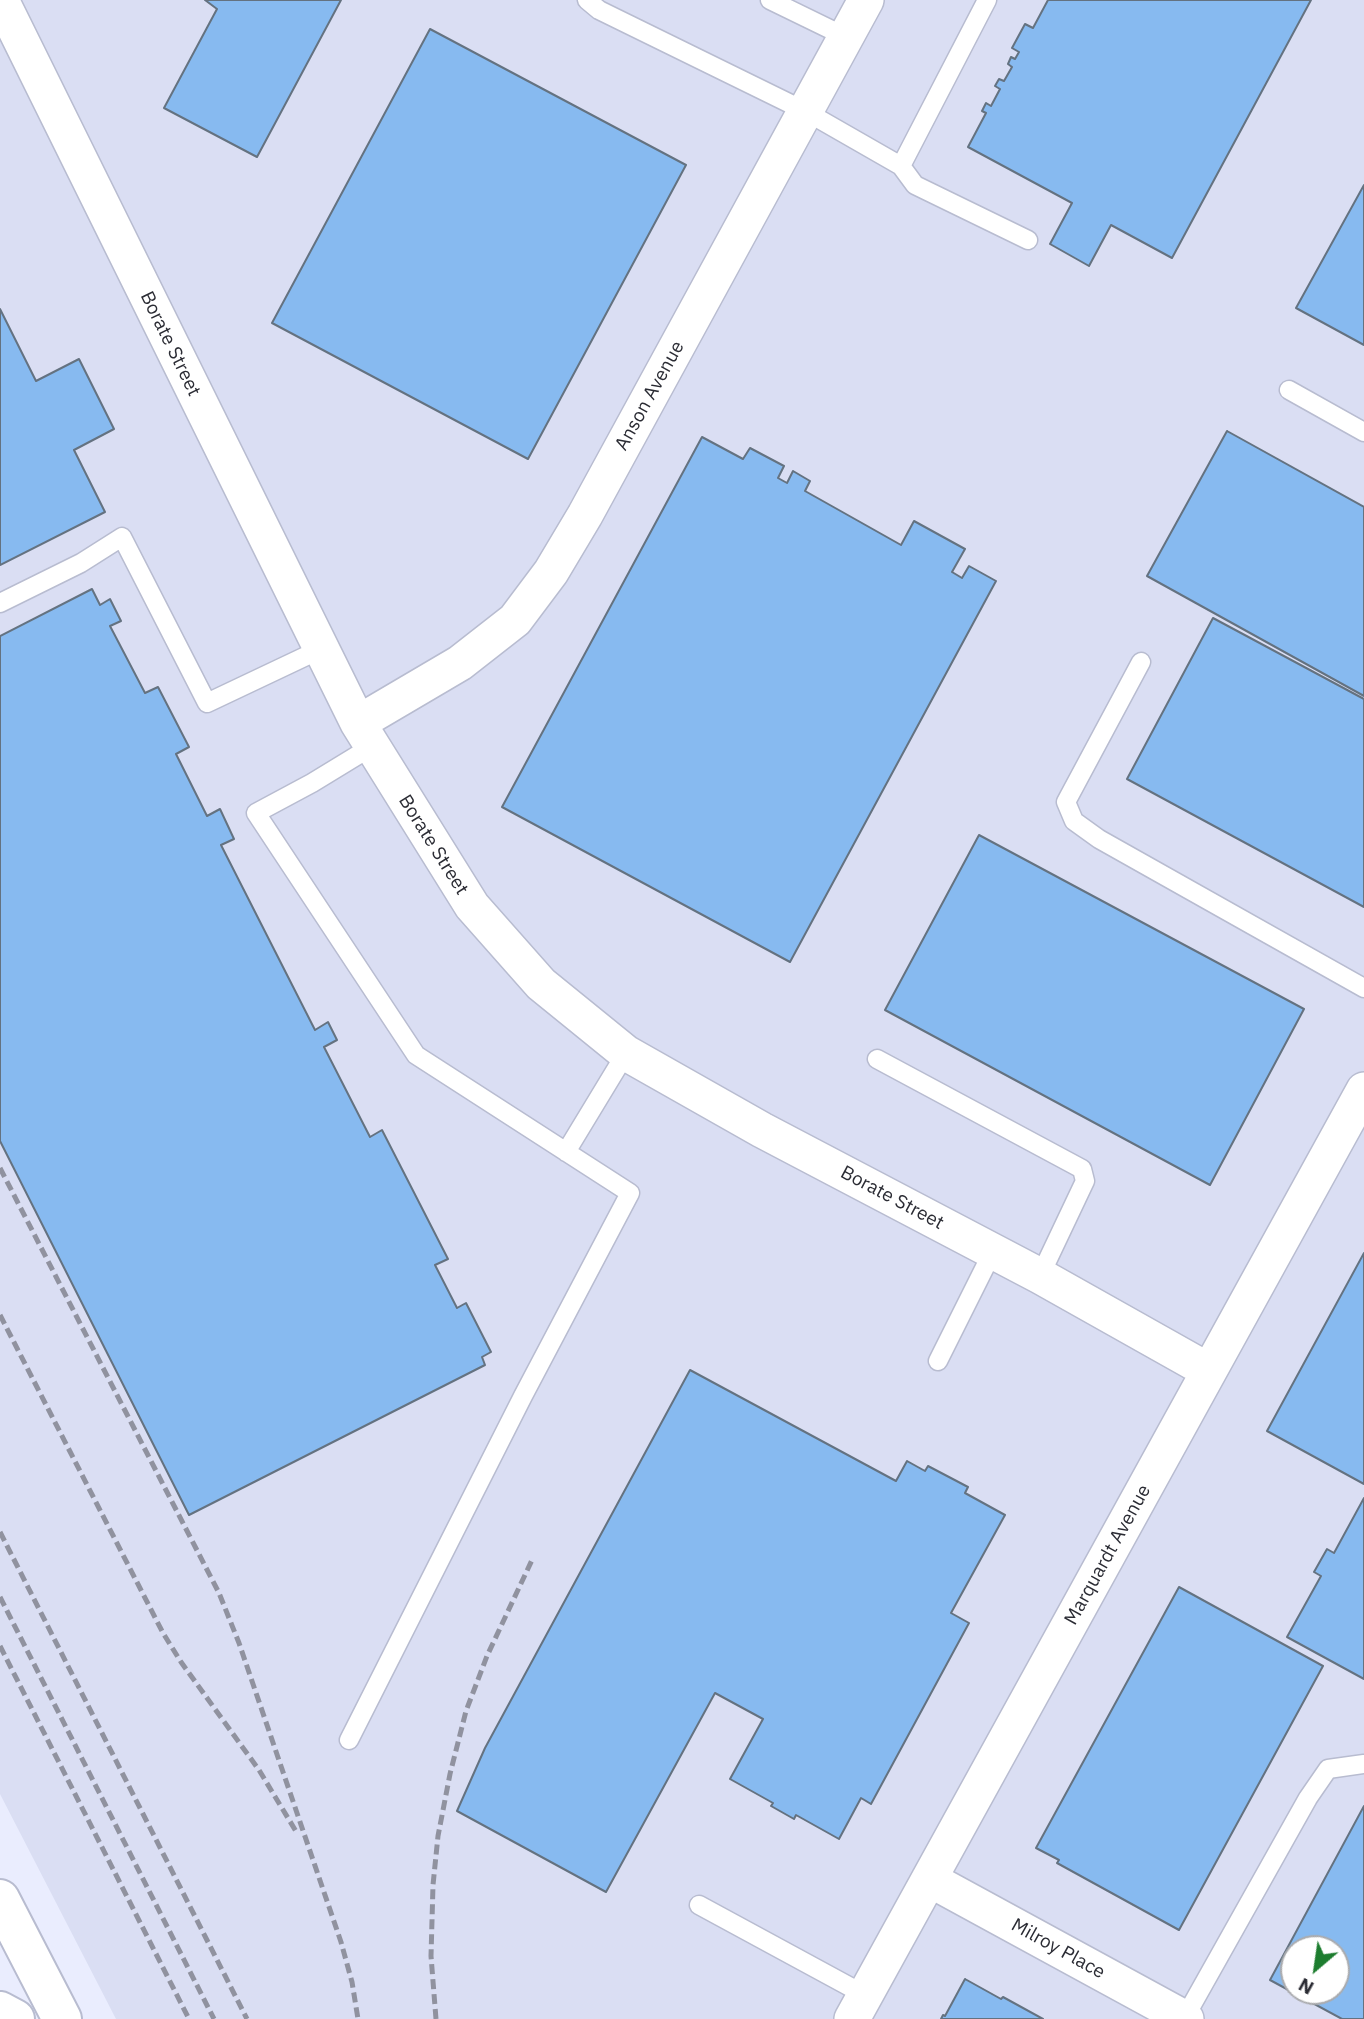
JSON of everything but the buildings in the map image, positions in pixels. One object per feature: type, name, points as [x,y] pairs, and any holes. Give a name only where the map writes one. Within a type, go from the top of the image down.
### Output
[{"type":"street","name":"Borate Street","points":[[1,0],[364,735],[472,906],[541,984],[626,1053],[762,1130],[1040,1276],[1209,1371]]},
{"type":"street","name":"Anson Avenue","points":[[364,735],[515,620],[551,572],[585,515],[866,0]]},
{"type":"street","name":"Marquardt Avenue","points":[[859,2007],[1209,1371],[1350,1147],[1364,1090]]},
{"type":"street","name":"Milroy Place","points":[[929,1879],[1185,2019]]},
{"type":"street","points":[[0,1899],[62,2019]]},
{"type":"street","points":[[0,2011],[15,2019]]},
{"type":"lane","points":[[587,0],[599,10],[805,111],[901,166],[915,185],[1028,240]]},
{"type":"lane","points":[[770,0],[846,37]]},
{"type":"lane","points":[[901,166],[987,0]]},
{"type":"lane","points":[[1289,390],[1364,432]]},
{"type":"lane","points":[[0,603],[80,563],[122,537],[207,703],[321,649]]},
{"type":"lane","points":[[1141,662],[1066,802],[1074,821],[1099,839],[1364,988]]},
{"type":"lane","points":[[349,1740],[630,1193],[416,1055],[256,813],[312,783],[364,735]]},
{"type":"lane","points":[[566,1152],[626,1053]]},
{"type":"lane","points":[[877,1059],[1082,1169],[1085,1181],[1040,1276]]},
{"type":"lane","points":[[938,1361],[993,1251]]},
{"type":"lane","points":[[1185,2019],[1308,1798],[1328,1769],[1364,1764]]},
{"type":"lane","points":[[699,1905],[859,2007]]},
{"type":"shaded area","points":[[0,0],[1364,0],[1364,2019],[116,2019],[0,1794]]},
{"type":"railway","points":[[0,1168],[219,1593],[239,1643],[341,1942],[352,1982],[358,2019]]},
{"type":"railway","points":[[0,1315],[163,1633],[259,1770],[297,1833]]},
{"type":"railway","points":[[0,1532],[247,2019]]},
{"type":"railway","points":[[436,2019],[431,1956],[433,1885],[438,1836],[450,1774],[466,1711],[487,1656],[532,1560]]},
{"type":"railway","points":[[0,1597],[214,2019]]},
{"type":"railway","points":[[0,1646],[189,2019]]}]
